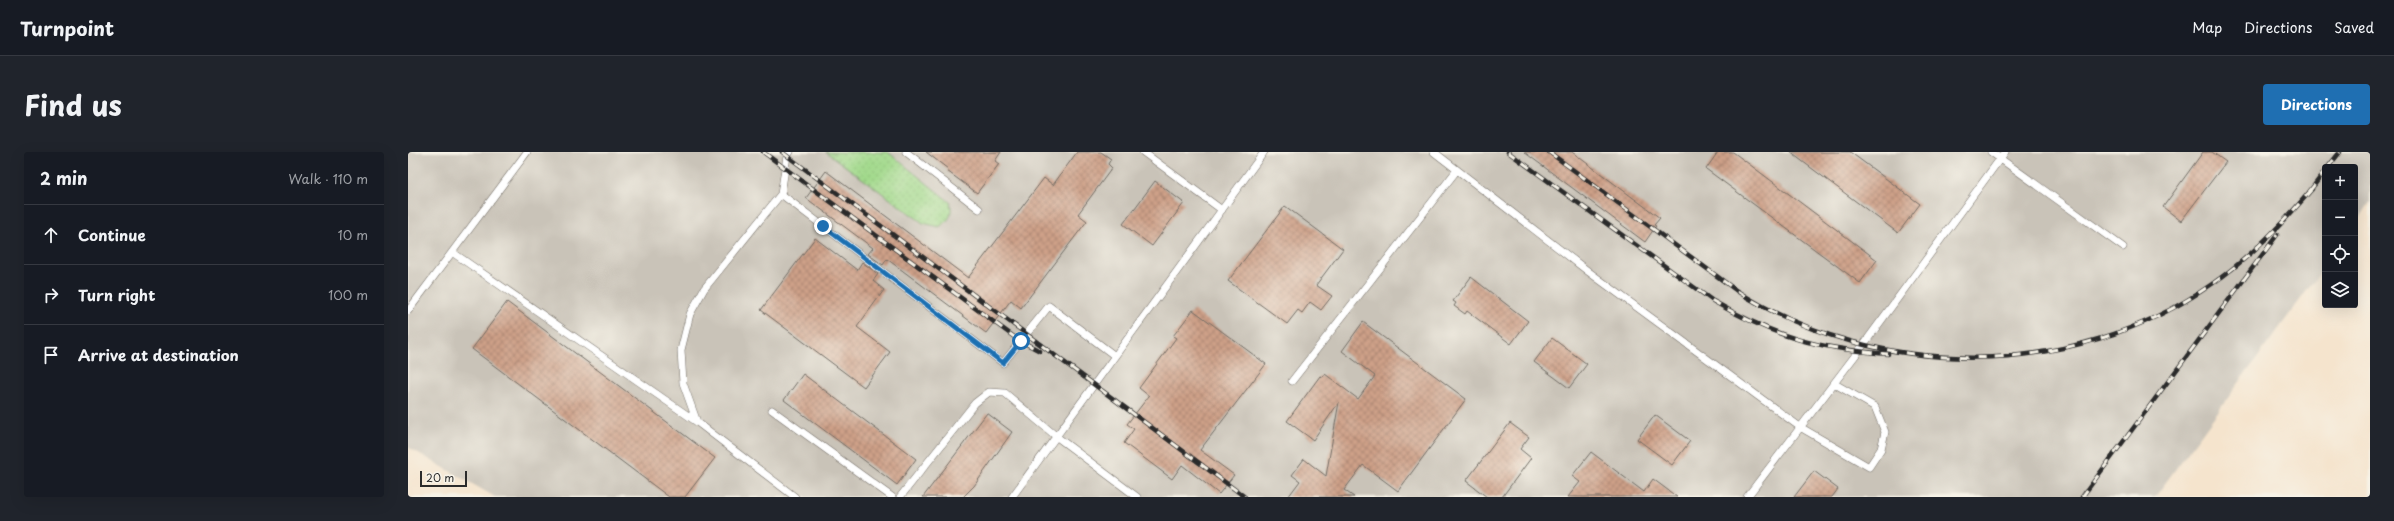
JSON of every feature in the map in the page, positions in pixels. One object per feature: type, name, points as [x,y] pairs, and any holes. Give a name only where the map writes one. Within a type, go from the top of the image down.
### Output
[{"type":"lane","points":[[408,311],[527,152]]},
{"type":"lane","points":[[697,422],[682,383],[681,350],[690,314],[704,289],[781,194],[787,156],[790,152]]},
{"type":"lane","points":[[906,152],[979,209]]},
{"type":"lane","points":[[1143,152],[1222,210]]},
{"type":"lane","points":[[1012,497],[1264,152]]},
{"type":"lane","points":[[1434,152],[1589,272],[1800,427],[1869,467],[1881,449],[1885,432],[1875,407],[1835,384]]},
{"type":"lane","points":[[1991,152],[2123,246]]},
{"type":"lane","points":[[1747,497],[1835,384],[2005,152]]},
{"type":"lane","points":[[1292,381],[1457,170]]},
{"type":"lane","points":[[781,194],[1003,363],[1049,306],[1115,356]]},
{"type":"lane","points":[[452,252],[697,422],[795,497]]},
{"type":"lane","points":[[900,497],[975,403],[989,392],[1005,393],[1057,437],[1137,497]]},
{"type":"lane","points":[[772,410],[892,497]]},
{"type":"shaded area","points":[[408,152],[2370,152],[2370,202],[2358,221],[2358,164],[2322,164],[2322,270],[2155,497],[495,497],[408,447]]},
{"type":"green space","points":[[826,152],[888,152],[950,202],[950,217],[939,227],[923,223]]},
{"type":"building","points":[[926,152],[1001,152],[995,161],[999,164],[977,193],[947,171],[948,169]]},
{"type":"building","points":[[1077,152],[1101,152],[1111,159],[1108,164],[1112,168],[1078,214],[1087,221],[1021,308],[1011,300],[986,333],[887,259],[883,265],[868,254],[873,248],[806,198],[826,171],[968,278],[1044,178],[1053,185]]},
{"type":"building","points":[[1524,152],[1572,152],[1660,218],[1654,225],[1656,226],[1645,242]]},
{"type":"building","points":[[1718,152],[1733,152],[1877,260],[1860,283],[1706,169]]},
{"type":"building","points":[[1790,152],[1850,152],[1920,204],[1898,233]]},
{"type":"building","points":[[2203,152],[2212,152],[2226,162],[2181,221],[2163,207]]},
{"type":"building","points":[[1155,181],[1184,203],[1152,246],[1123,224]]},
{"type":"building","points":[[1285,206],[1343,249],[1316,285],[1332,296],[1321,310],[1310,302],[1302,313],[1298,310],[1287,324],[1228,281]]},
{"type":"building","points":[[815,238],[857,270],[862,262],[878,274],[873,281],[884,290],[857,327],[890,352],[864,387],[761,310]]},
{"type":"building","points":[[1471,277],[1528,321],[1511,344],[1467,311],[1465,314],[1454,306],[1456,303],[1453,301]]},
{"type":"building","points":[[507,302],[715,458],[685,497],[669,497],[472,349]]},
{"type":"building","points":[[1193,310],[1266,364],[1200,450],[1234,475],[1219,494],[1182,465],[1172,479],[1124,443],[1134,429],[1127,424],[1149,396],[1139,388],[1176,338],[1173,336]]},
{"type":"building","points":[[1363,322],[1466,399],[1398,491],[1363,465],[1344,490],[1354,497],[1288,497],[1300,481],[1292,475],[1304,459],[1326,476],[1339,402],[1313,440],[1287,421],[1320,376],[1323,377],[1325,374],[1358,399],[1375,376],[1342,351]]},
{"type":"building","points":[[1552,338],[1587,364],[1569,388],[1534,362]]},
{"type":"building","points":[[803,374],[916,459],[897,485],[784,400]]},
{"type":"building","points":[[987,413],[1012,432],[974,486],[963,497],[923,497]]},
{"type":"building","points":[[1655,415],[1690,441],[1672,465],[1637,439]]},
{"type":"building","points":[[1510,423],[1529,437],[1520,449],[1531,458],[1502,497],[1487,497],[1466,481]]},
{"type":"building","points":[[1591,452],[1644,492],[1653,479],[1677,497],[1568,497],[1580,482],[1572,476]]},
{"type":"building","points":[[1814,471],[1838,489],[1832,497],[1794,497]]},
{"type":"railway","points":[[763,152],[1017,339],[1040,351]]},
{"type":"railway","points":[[782,152],[1245,497]]},
{"type":"railway","points":[[1508,152],[1713,301],[1736,314],[1757,324],[1797,339],[1862,352],[1888,354]]},
{"type":"railway","points":[[1549,152],[1737,291],[1792,321],[1851,342],[1913,354],[1976,358],[2038,353],[2099,339],[2158,316],[2212,284],[2240,263],[2289,215],[2312,189]]},
{"type":"railway","points":[[2330,164],[2340,152]]},
{"type":"railway","points":[[2309,192],[2322,175]]},
{"type":"railway","points":[[2082,497],[2277,235]]},
{"type":"route","points":[[823,226],[1003,363],[1021,341]]}]
